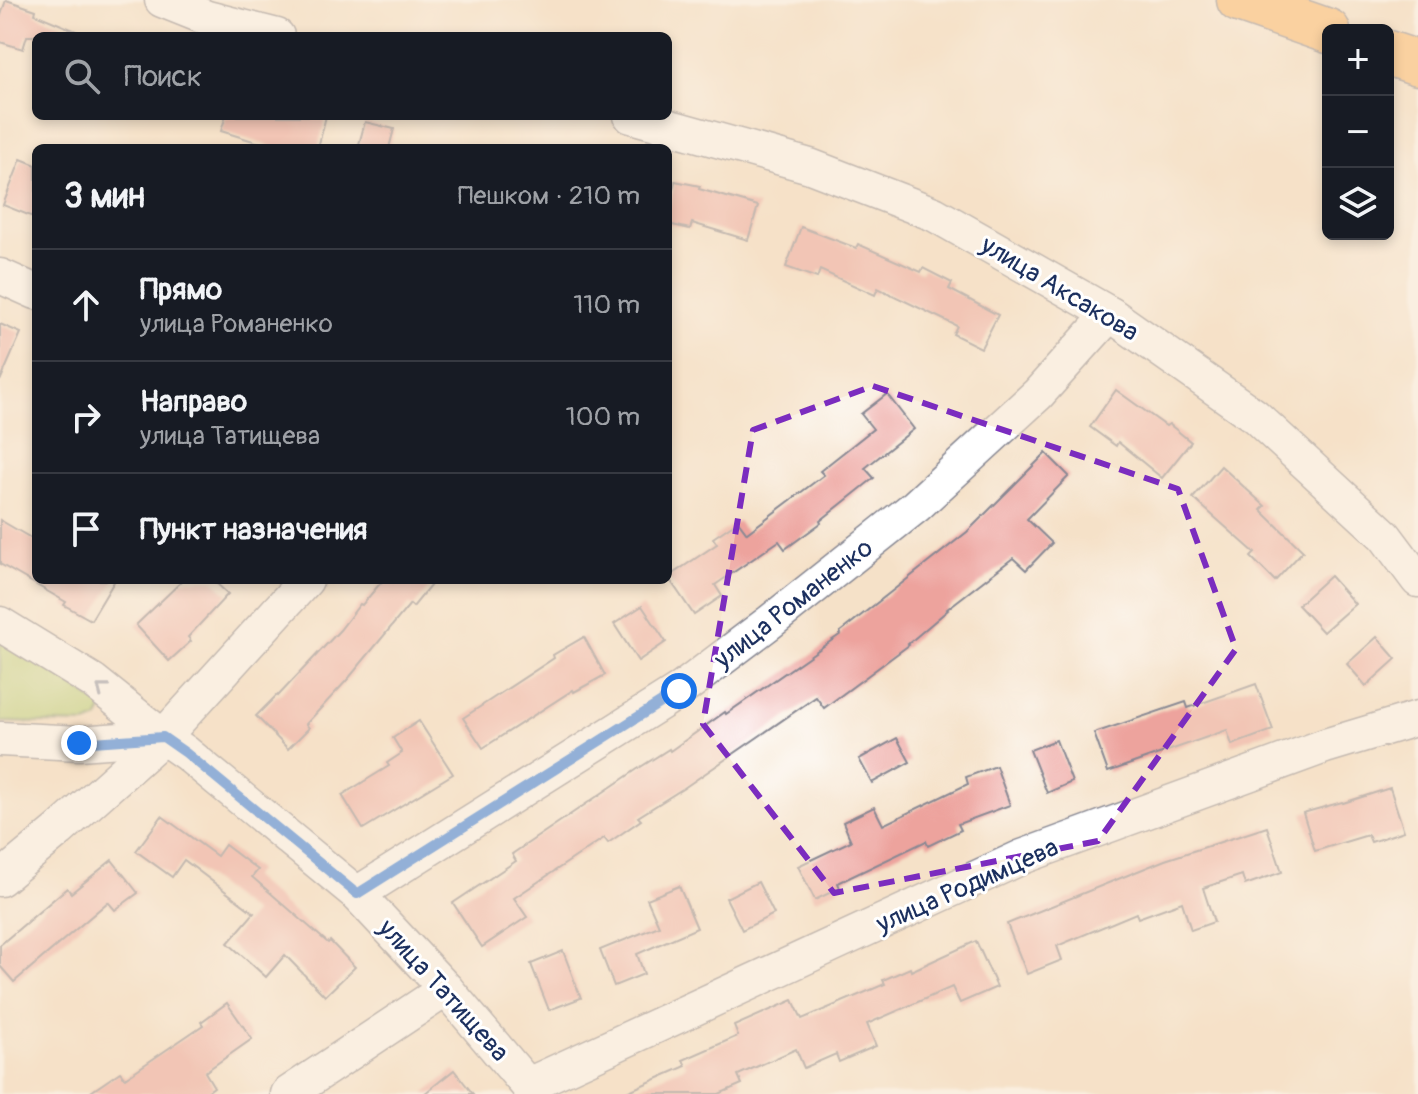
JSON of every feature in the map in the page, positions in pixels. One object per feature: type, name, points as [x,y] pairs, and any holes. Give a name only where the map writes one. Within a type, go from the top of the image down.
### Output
[{"type":"highway","points":[[1239,0],[1322,29]]},
{"type":"highway","points":[[1394,55],[1418,63]]},
{"type":"street","points":[[162,0],[207,18],[261,32]]},
{"type":"street","name":"улица Аксакова","points":[[637,128],[810,166],[934,214],[1110,314],[1255,416],[1385,536],[1418,580]]},
{"type":"street","points":[[0,276],[32,290]]},
{"type":"street","name":"улица Романенко","points":[[357,894],[679,691],[770,622],[916,506],[1038,394],[1110,314]]},
{"type":"street","points":[[0,879],[163,737],[302,584]]},
{"type":"street","name":"улица Татищева","points":[[0,624],[93,681],[357,894],[446,989],[532,1089]]},
{"type":"street","name":"улица Родимцева","points":[[532,1089],[1022,857],[1325,746],[1418,718]]},
{"type":"street","points":[[0,739],[79,743],[163,737]]},
{"type":"street","points":[[288,1094],[446,989]]},
{"type":"highlighted area","points":[[873,386],[1178,489],[1236,649],[1098,841],[834,893],[703,724],[753,430]]},
{"type":"green space","points":[[0,634],[103,707],[98,719],[86,724],[0,722]]},
{"type":"building","points":[[6,0],[36,10],[35,14],[78,32],[32,32],[32,36],[27,36],[23,49],[0,42],[0,18]]},
{"type":"building","points":[[225,120],[325,120],[319,144],[263,144],[221,131]]},
{"type":"building","points":[[365,122],[394,129],[390,144],[359,144]]},
{"type":"building","points":[[21,159],[32,163],[32,216],[3,205]]},
{"type":"building","points":[[675,181],[700,186],[699,189],[758,206],[748,240],[692,223],[690,229],[672,225]]},
{"type":"building","points":[[801,227],[856,248],[858,244],[921,272],[923,268],[952,283],[949,289],[998,315],[981,348],[953,334],[957,326],[878,288],[875,295],[820,270],[817,278],[786,267]]},
{"type":"building","points":[[0,324],[21,333],[0,381]]},
{"type":"building","points":[[1116,390],[1191,442],[1162,478],[1118,442],[1116,446],[1090,427]]},
{"type":"building","points":[[887,394],[914,429],[865,468],[874,478],[821,523],[785,549],[779,541],[715,585],[722,596],[694,615],[672,583],[672,574],[717,544],[713,538],[738,521],[747,533],[824,475],[820,471],[873,429],[861,414]]},
{"type":"building","points":[[1046,453],[1069,476],[1027,519],[1052,543],[1026,570],[1013,558],[947,609],[909,645],[824,708],[816,697],[638,817],[641,820],[608,843],[604,838],[514,898],[527,917],[482,947],[453,903],[516,861],[512,854],[639,768],[726,714],[841,634],[967,532]]},
{"type":"building","points":[[1221,466],[1265,506],[1261,510],[1303,551],[1275,581],[1251,557],[1255,553],[1193,498]]},
{"type":"building","points":[[0,520],[32,539],[32,582],[0,564]]},
{"type":"building","points":[[1330,576],[1355,604],[1323,632],[1298,605]]},
{"type":"building","points":[[35,584],[113,584],[91,620],[64,605],[66,602]]},
{"type":"building","points":[[179,584],[217,584],[228,594],[188,637],[191,641],[169,661],[136,625]]},
{"type":"building","points":[[380,584],[432,584],[413,607],[410,604],[306,724],[309,728],[288,749],[256,716]]},
{"type":"building","points":[[642,606],[666,642],[638,661],[614,624]]},
{"type":"building","points":[[584,637],[605,675],[573,690],[483,748],[463,718]]},
{"type":"building","points":[[1377,637],[1396,659],[1366,686],[1347,664]]},
{"type":"building","points":[[1256,684],[1273,730],[1232,745],[1227,730],[1108,772],[1094,733],[1186,702],[1188,708]]},
{"type":"building","points":[[419,721],[453,774],[363,829],[342,795],[389,766],[387,763],[402,753],[393,738]]},
{"type":"building","points":[[897,738],[910,762],[872,783],[859,759]]},
{"type":"building","points":[[1056,740],[1072,782],[1047,793],[1030,750]]},
{"type":"building","points":[[996,766],[1010,805],[958,824],[961,830],[928,846],[926,841],[838,883],[840,888],[815,900],[798,866],[851,841],[843,822],[874,807],[883,825],[968,784],[966,777]]},
{"type":"building","points":[[1390,788],[1404,831],[1371,842],[1368,835],[1315,851],[1303,813]]},
{"type":"building","points":[[162,816],[217,856],[225,845],[258,870],[252,877],[328,943],[330,941],[355,967],[325,996],[285,955],[266,977],[228,943],[254,913],[184,860],[172,877],[136,851]]},
{"type":"building","points":[[1267,827],[1282,872],[1245,885],[1242,875],[1203,888],[1214,922],[1191,930],[1182,902],[1138,918],[1136,913],[1057,946],[1062,960],[1027,974],[1007,924],[1165,860]]},
{"type":"building","points":[[112,860],[138,893],[115,910],[108,902],[14,982],[0,966],[0,945],[67,888],[71,893]]},
{"type":"building","points":[[758,882],[774,914],[742,930],[726,898]]},
{"type":"building","points":[[679,886],[697,928],[637,954],[644,974],[614,986],[600,950],[659,926],[647,899]]},
{"type":"building","points":[[976,941],[997,987],[960,1003],[952,987],[867,1024],[876,1046],[839,1062],[836,1054],[804,1068],[796,1049],[738,1075],[742,1084],[719,1094],[622,1094],[686,1066],[683,1060],[738,1036],[734,1026],[793,1000],[802,1019],[885,984],[883,980],[910,968],[911,971]]},
{"type":"building","points":[[563,951],[581,998],[549,1010],[531,964]]},
{"type":"building","points":[[227,1003],[252,1039],[205,1072],[214,1087],[204,1094],[88,1094],[120,1072],[125,1078],[203,1025],[201,1022]]},
{"type":"building","points":[[454,1070],[473,1094],[424,1094]]},
{"type":"route","points":[[79,743],[163,737],[357,894],[679,691]]}]
